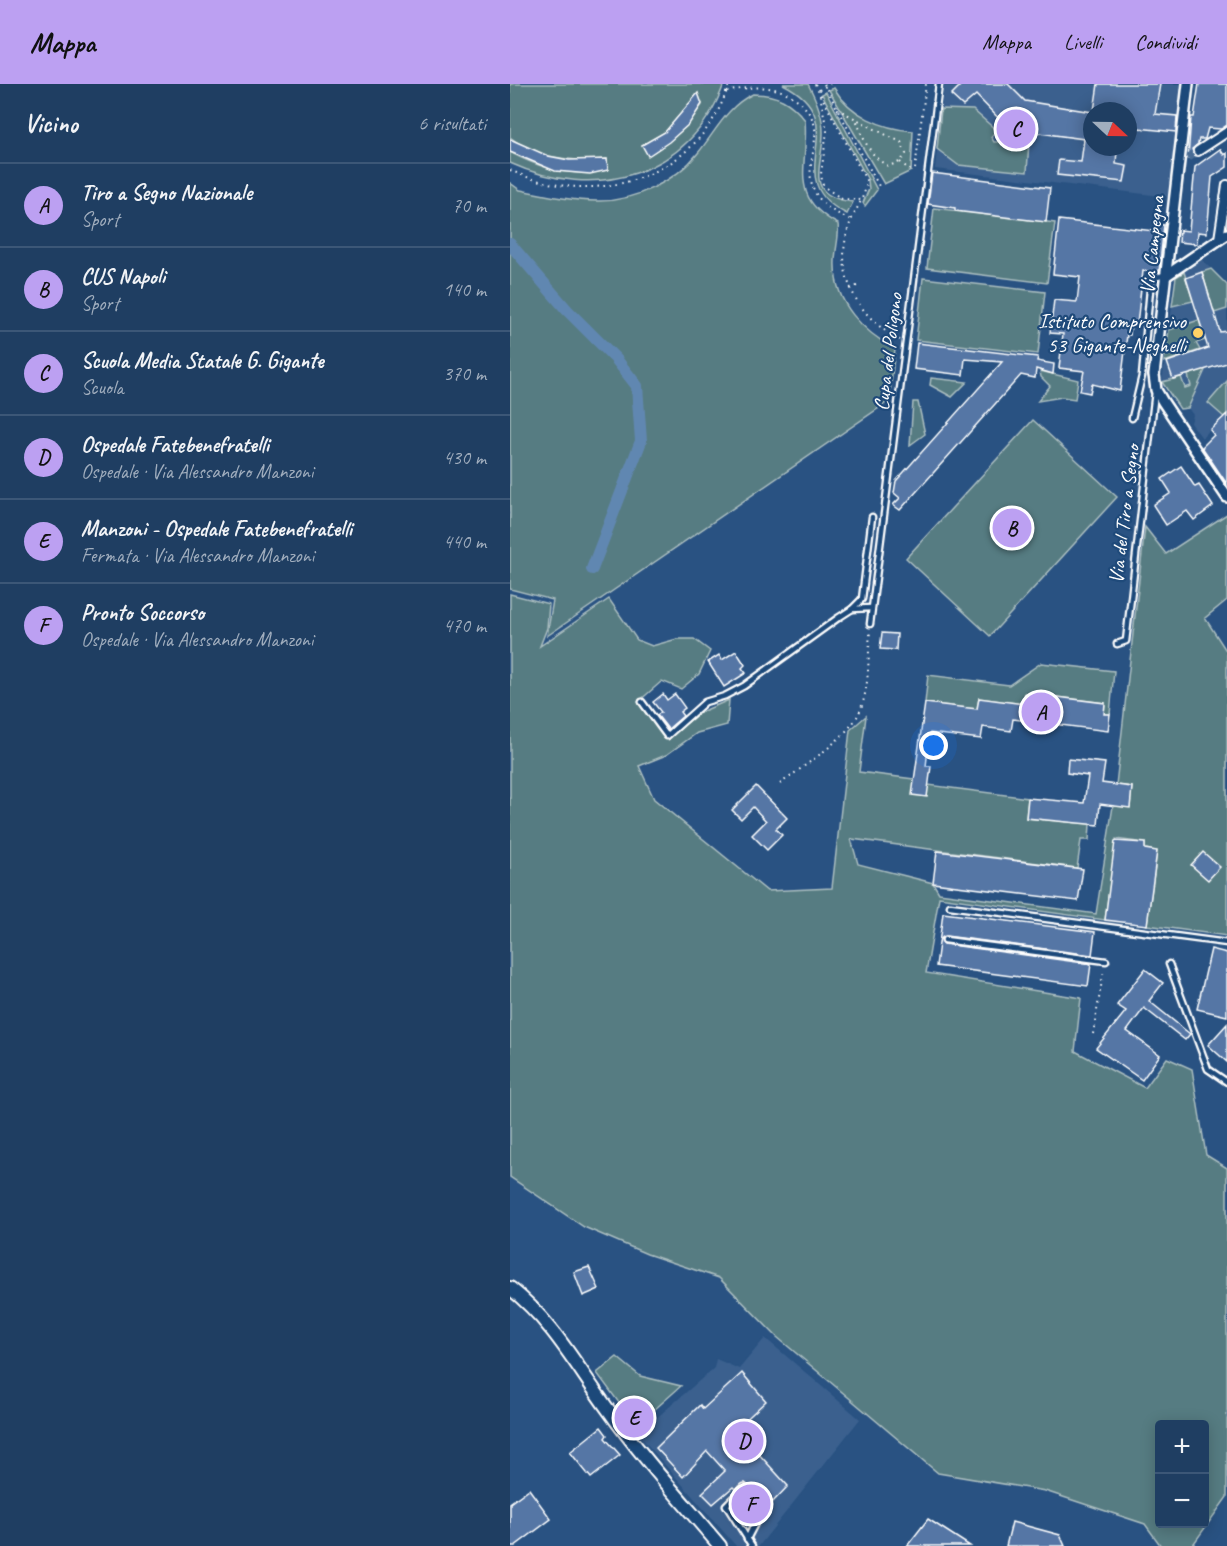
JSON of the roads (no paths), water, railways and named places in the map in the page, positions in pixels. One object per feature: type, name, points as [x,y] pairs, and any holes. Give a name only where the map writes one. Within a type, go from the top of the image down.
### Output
[{"type":"street","name":"Via Campegna","points":[[1156,390],[1154,375],[1188,84]]},
{"type":"street","points":[[1198,151],[1227,132]]},
{"type":"street","points":[[1179,164],[1188,158]]},
{"type":"street","points":[[1167,275],[1223,237],[1227,185]]},
{"type":"street","points":[[1156,390],[1227,496]]},
{"type":"street","points":[[510,1288],[532,1305],[553,1328],[607,1409],[720,1546]]},
{"type":"lane","name":"Cupa del Poligono","points":[[870,624],[939,84]]},
{"type":"lane","points":[[1132,418],[1142,376],[1151,279],[1167,275]]},
{"type":"lane","name":"Via del Tiro a Segno","points":[[1117,644],[1126,641],[1156,390]]},
{"type":"lane","points":[[642,702],[667,736],[705,702],[725,696],[744,686],[852,609],[862,599],[872,517]]},
{"type":"lane","points":[[852,609],[871,608]]},
{"type":"lane","points":[[950,906],[1227,943]]},
{"type":"lane","points":[[945,940],[1106,962]]},
{"type":"lane","points":[[1169,964],[1208,1069],[1227,1082]]},
{"type":"lane","points":[[749,1490],[744,1487],[726,1504],[752,1545]]},
{"type":"lane","points":[[747,1539],[762,1510],[760,1502]]},
{"type":"waterway","points":[[510,244],[567,310],[616,359],[637,386],[641,441],[592,569]]},
{"type":"tunnel","points":[[1188,158],[1198,151]]},
{"type":"place","name":"Scuola Media Statale G. Gigante","points":[[1016,129]]},
{"type":"place","name":"Istituto Comprensivo 53 Gigante-Neghelli","points":[[1198,333]]},
{"type":"place","name":"CUS Napoli","points":[[1012,528]]},
{"type":"place","name":"Tiro a Segno Nazionale","points":[[1041,712]]},
{"type":"place","name":"Manzoni - Ospedale Fatebenefratelli","points":[[634,1418]]},
{"type":"place","name":"Ospedale Fatebenefratelli","points":[[744,1441]]},
{"type":"place","name":"Pronto Soccorso","points":[[751,1504]]}]
